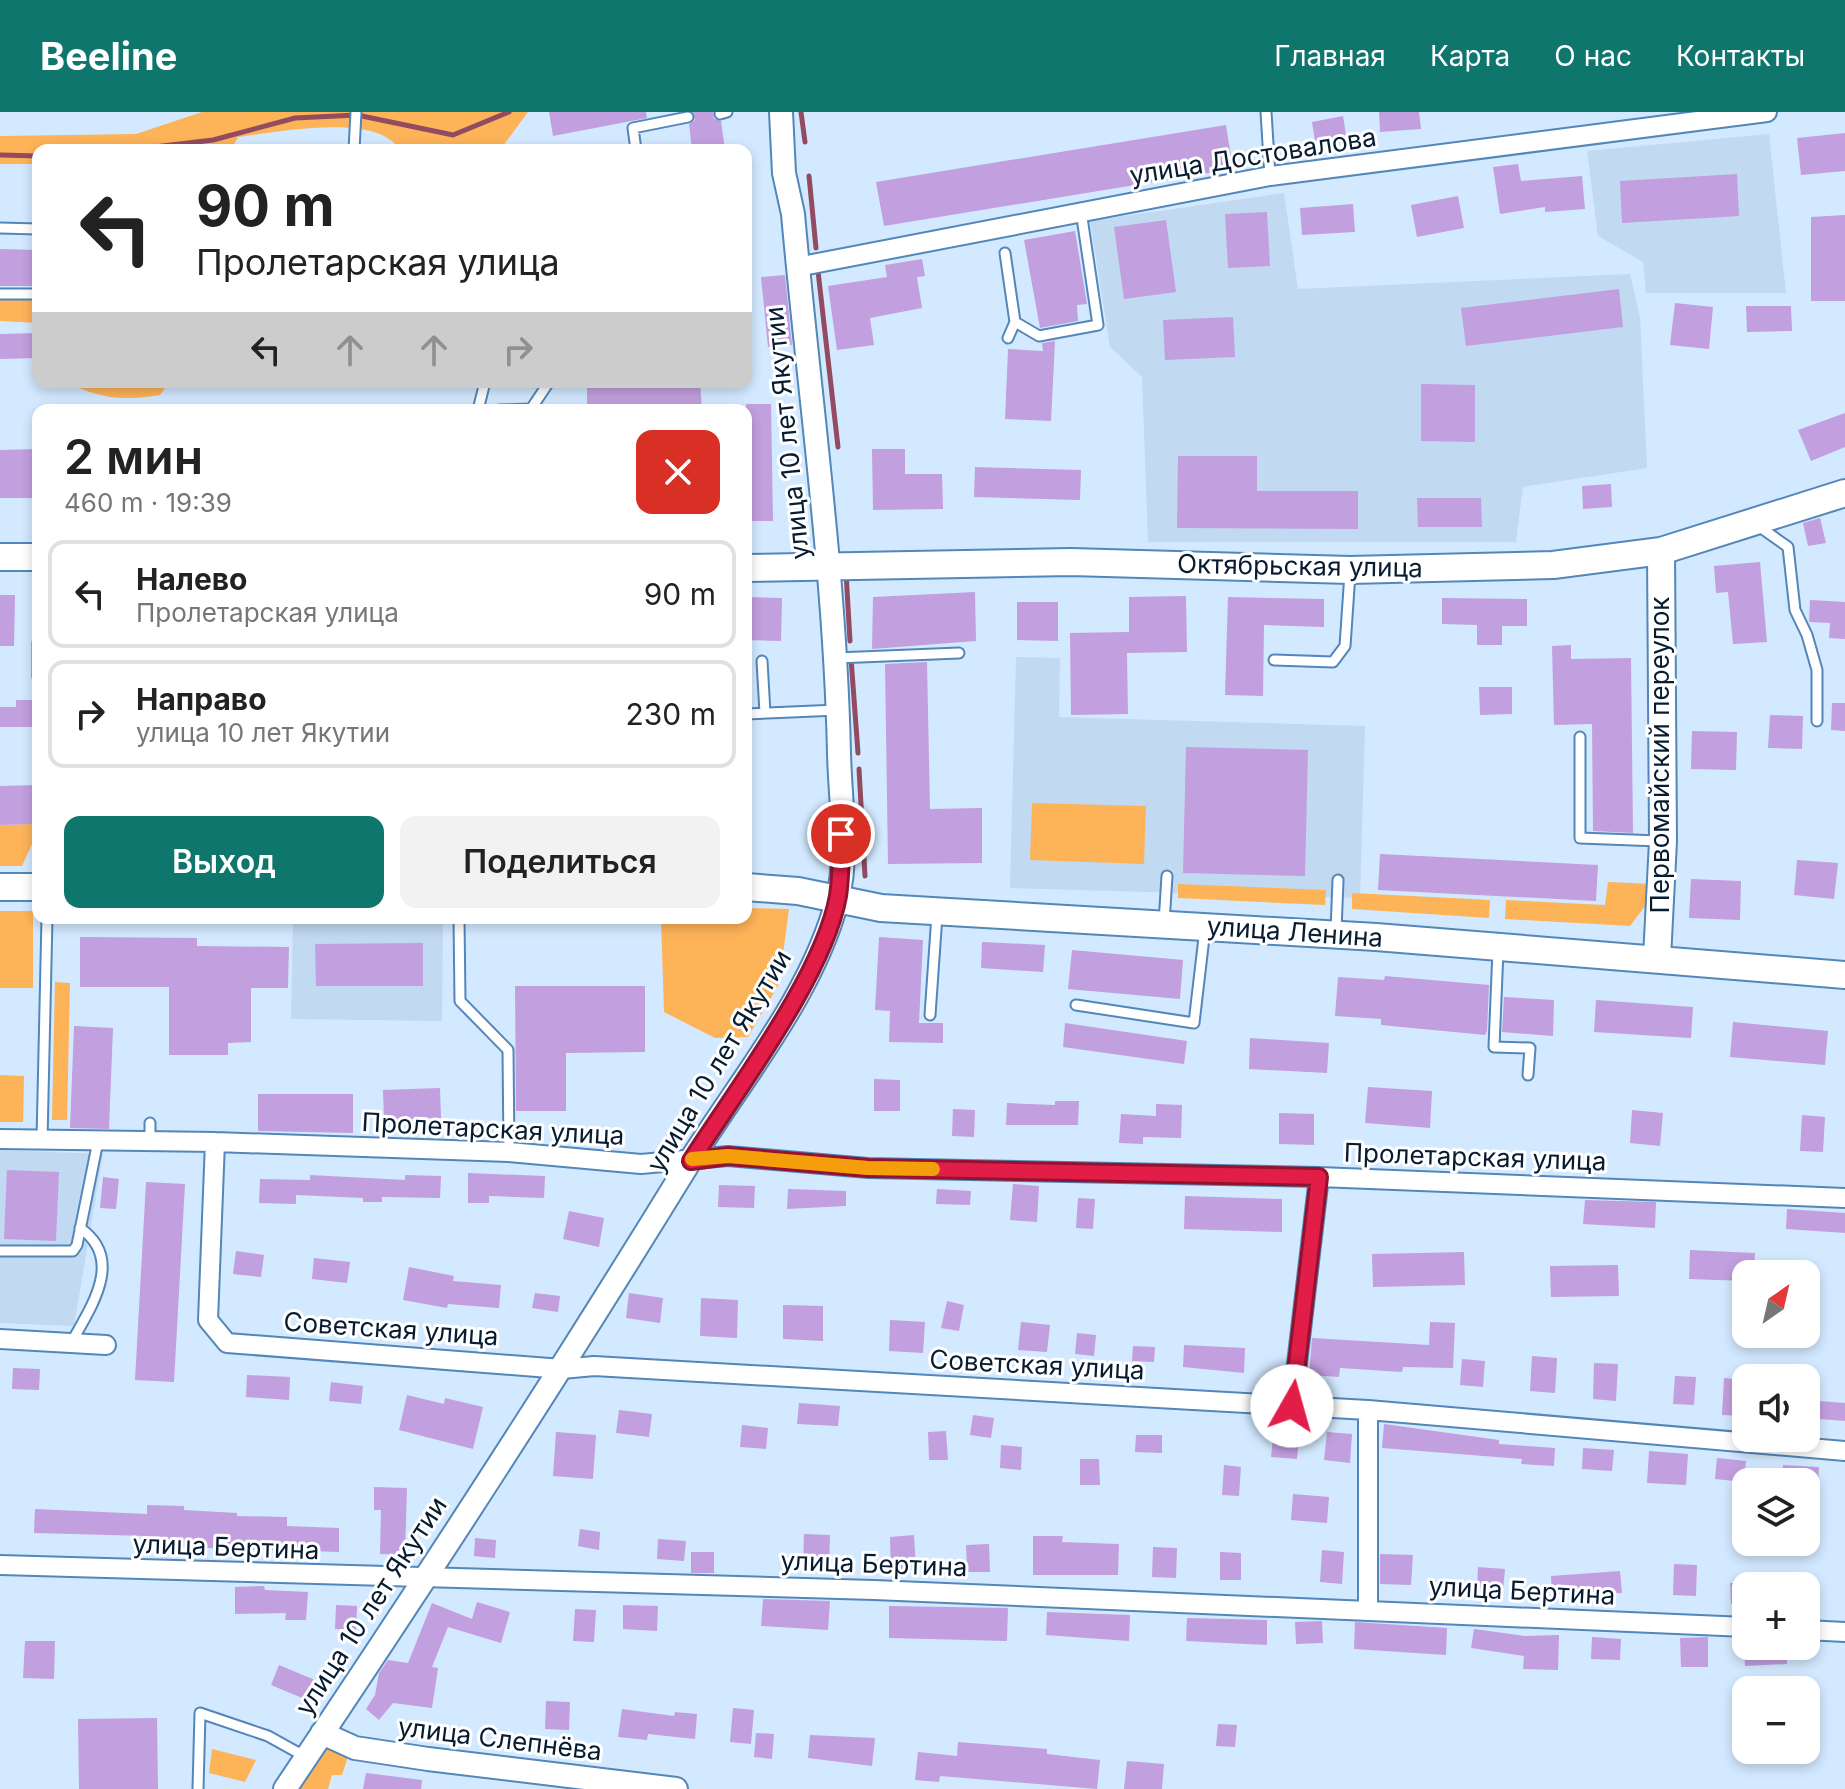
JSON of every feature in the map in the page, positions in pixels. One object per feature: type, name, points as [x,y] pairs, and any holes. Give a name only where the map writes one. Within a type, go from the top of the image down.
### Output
[{"type":"main road","name":"Октябрьская улица","points":[[752,568],[1071,562],[1350,570],[1553,565],[1661,551],[1845,493]]},
{"type":"main road","name":"Первомайский переулок","points":[[1657,958],[1663,841],[1661,551]]},
{"type":"main road","points":[[0,557],[32,557]]},
{"type":"main road","points":[[0,887],[32,887]]},
{"type":"main road","name":"улица Ленина","points":[[752,888],[881,908],[1336,934],[1845,975]]},
{"type":"street","name":"улица 10 лет Якутии","points":[[285,1789],[562,1369],[778,1026],[818,953],[837,899],[841,866],[838,710],[830,567],[793,214],[784,173],[781,112]]},
{"type":"street","name":"улица Достовалова","points":[[797,267],[1270,176],[1767,112]]},
{"type":"street","name":"Пролетарская улица","points":[[0,1139],[98,1141],[150,1132],[215,1142],[509,1152],[641,1164],[728,1156],[868,1168],[1319,1177],[1845,1198]]},
{"type":"street","name":"Советская улица","points":[[215,1142],[208,1320],[227,1343],[562,1369],[594,1366],[1368,1410],[1845,1451]]},
{"type":"street","points":[[1292,1406],[1319,1177]]},
{"type":"street","points":[[0,1339],[106,1345]]},
{"type":"street","points":[[1368,1410],[1368,1610]]},
{"type":"street","name":"улица Бертина","points":[[0,1565],[264,1575],[423,1576],[1732,1626]]},
{"type":"street","points":[[1820,1631],[1845,1632]]},
{"type":"street","name":"улица Слепнёва","points":[[322,1733],[355,1748],[676,1789]]},
{"type":"lane","points":[[354,144],[356,112]]},
{"type":"lane","points":[[1266,112],[1270,176]]},
{"type":"lane","points":[[635,144],[633,128],[688,117]]},
{"type":"lane","points":[[1015,322],[1039,336],[1098,325],[1081,211]]},
{"type":"lane","points":[[0,228],[32,229]]},
{"type":"lane","points":[[1005,253],[1015,322],[1008,338]]},
{"type":"lane","points":[[0,294],[32,294]]},
{"type":"lane","points":[[1753,521],[1788,547],[1795,610],[1807,635],[1817,670],[1817,721]]},
{"type":"lane","points":[[1274,660],[1333,662],[1345,646],[1350,570]]},
{"type":"lane","points":[[836,658],[959,653]]},
{"type":"lane","points":[[762,661],[765,713]]},
{"type":"lane","points":[[752,714],[838,710]]},
{"type":"lane","points":[[1580,737],[1580,838],[1663,841]]},
{"type":"lane","points":[[1164,923],[1167,876]]},
{"type":"lane","points":[[1336,934],[1338,880]]},
{"type":"lane","points":[[930,1015],[937,912]]},
{"type":"lane","points":[[42,1140],[41,1040],[47,924]]},
{"type":"lane","points":[[459,924],[460,1001],[508,1050],[509,1152]]},
{"type":"lane","points":[[1076,1005],[1194,1023],[1205,926]]},
{"type":"lane","points":[[1498,947],[1494,1047],[1530,1048],[1528,1075]]},
{"type":"lane","points":[[0,1251],[66,1254],[77,1245],[98,1141]]},
{"type":"lane","points":[[71,1343],[103,1285],[103,1260],[94,1237],[80,1228]]},
{"type":"lane","points":[[198,1789],[200,1713],[268,1736],[306,1758]]},
{"type":"shaded area","points":[[202,112],[528,112],[504,144],[394,144],[371,131],[326,127],[238,137],[234,144],[32,144],[32,164],[0,164],[0,136],[136,134]]},
{"type":"shaded area","points":[[1769,134],[1786,293],[1646,293],[1643,262],[1598,236],[1587,151]]},
{"type":"shaded area","points":[[1284,193],[1298,289],[1630,274],[1640,317],[1647,468],[1523,487],[1516,542],[1148,542],[1142,377],[1110,347],[1090,221]]},
{"type":"shaded area","points":[[0,299],[32,299],[32,323],[0,321]]},
{"type":"shaded area","points":[[81,388],[165,388],[160,395],[135,398]]},
{"type":"shaded area","points":[[1016,657],[1060,658],[1059,717],[1365,726],[1360,898],[1010,888]]},
{"type":"shaded area","points":[[1032,803],[1146,806],[1144,864],[1030,860]]},
{"type":"shaded area","points":[[32,824],[32,844],[22,866],[0,866],[0,825]]},
{"type":"shaded area","points":[[1608,882],[1652,884],[1646,905],[1630,926],[1505,919],[1506,900],[1605,905]]},
{"type":"shaded area","points":[[1178,884],[1326,890],[1325,905],[1178,898]]},
{"type":"shaded area","points":[[1352,893],[1490,900],[1489,918],[1352,909]]},
{"type":"shaded area","points":[[752,908],[789,909],[779,984],[748,1037],[715,1038],[664,1012],[661,924],[752,924]]},
{"type":"shaded area","points":[[0,911],[32,911],[33,988],[0,988]]},
{"type":"shaded area","points":[[293,924],[443,924],[442,1021],[291,1019]]},
{"type":"shaded area","points":[[55,982],[70,983],[67,1120],[52,1120]]},
{"type":"shaded area","points":[[0,1075],[24,1076],[23,1122],[0,1122]]},
{"type":"shaded area","points":[[0,1150],[103,1154],[74,1326],[0,1323]]},
{"type":"shaded area","points":[[320,1746],[351,1747],[342,1775],[332,1775],[328,1789],[294,1789]]},
{"type":"shaded area","points":[[212,1749],[256,1760],[245,1782],[209,1773]]},
{"type":"building","points":[[549,112],[646,112],[647,118],[553,136]]},
{"type":"building","points":[[693,112],[713,112],[714,119],[721,121],[724,144],[691,144],[689,124],[695,120]]},
{"type":"building","points":[[1379,112],[1419,112],[1421,129],[1380,132]]},
{"type":"building","points":[[1343,116],[1347,141],[1316,147],[1312,122]]},
{"type":"building","points":[[1226,125],[1233,169],[884,226],[876,182]]},
{"type":"building","points":[[1845,133],[1845,171],[1801,175],[1797,138]]},
{"type":"building","points":[[1518,164],[1521,181],[1582,176],[1585,209],[1545,212],[1545,207],[1500,214],[1493,167]]},
{"type":"building","points":[[1737,174],[1739,216],[1622,223],[1620,181]]},
{"type":"building","points":[[1458,196],[1464,228],[1417,237],[1411,205]]},
{"type":"building","points":[[1353,204],[1355,232],[1302,235],[1300,208]]},
{"type":"building","points":[[1267,212],[1270,266],[1228,268],[1225,214]]},
{"type":"building","points":[[1845,215],[1845,301],[1811,301],[1811,217]]},
{"type":"building","points":[[1166,220],[1176,292],[1124,299],[1114,227]]},
{"type":"building","points":[[1075,231],[1087,304],[1077,305],[1078,321],[1040,328],[1024,240]]},
{"type":"building","points":[[0,249],[32,250],[32,286],[0,286]]},
{"type":"building","points":[[922,259],[925,276],[917,277],[922,308],[870,318],[874,345],[837,350],[828,286],[887,277],[885,265]]},
{"type":"building","points":[[785,275],[792,345],[768,347],[761,277]]},
{"type":"building","points":[[1619,289],[1623,327],[1466,346],[1461,308]]},
{"type":"building","points":[[1675,303],[1713,307],[1709,349],[1670,345]]},
{"type":"building","points":[[1746,306],[1791,306],[1792,331],[1747,332]]},
{"type":"building","points":[[1233,317],[1235,357],[1165,360],[1163,320]]},
{"type":"building","points":[[32,333],[32,358],[0,359],[0,334]]},
{"type":"building","points":[[1055,341],[1051,421],[1005,419],[1008,349],[1043,351],[1042,343]]},
{"type":"building","points":[[1421,384],[1475,385],[1475,442],[1421,441]]},
{"type":"building","points":[[587,388],[700,388],[702,404],[587,404]]},
{"type":"building","points":[[752,404],[771,404],[773,521],[752,521]]},
{"type":"building","points":[[1845,413],[1845,447],[1811,461],[1798,430]]},
{"type":"building","points":[[32,449],[32,498],[0,498],[0,450]]},
{"type":"building","points":[[872,449],[905,449],[905,474],[942,474],[943,509],[873,510]]},
{"type":"building","points":[[1178,456],[1257,456],[1257,491],[1358,491],[1358,529],[1177,528]]},
{"type":"building","points":[[975,467],[1081,470],[1080,500],[974,497]]},
{"type":"building","points":[[1611,484],[1612,507],[1583,509],[1582,486]]},
{"type":"building","points":[[1417,498],[1481,498],[1482,527],[1418,527]]},
{"type":"building","points":[[1820,518],[1826,543],[1808,546],[1803,523]]},
{"type":"building","points":[[1760,562],[1767,642],[1733,644],[1728,592],[1716,593],[1714,566]]},
{"type":"building","points":[[975,592],[976,641],[872,649],[873,597]]},
{"type":"building","points":[[0,595],[15,595],[14,646],[0,646]]},
{"type":"building","points":[[1186,596],[1187,652],[1127,653],[1128,714],[1071,715],[1070,633],[1129,632],[1129,597]]},
{"type":"building","points":[[752,597],[782,598],[781,641],[752,640]]},
{"type":"building","points":[[1228,597],[1324,599],[1324,627],[1264,625],[1263,696],[1225,695]]},
{"type":"building","points":[[1442,598],[1527,599],[1527,626],[1502,626],[1502,645],[1477,645],[1477,625],[1442,624]]},
{"type":"building","points":[[1810,600],[1845,602],[1845,639],[1829,638],[1830,623],[1809,622]]},
{"type":"building","points":[[1017,602],[1058,602],[1058,641],[1017,640]]},
{"type":"building","points":[[1571,645],[1571,659],[1631,658],[1633,833],[1593,831],[1592,724],[1554,725],[1552,646]]},
{"type":"building","points":[[927,662],[930,809],[982,808],[982,863],[888,864],[885,664]]},
{"type":"building","points":[[1479,687],[1512,687],[1512,714],[1480,715]]},
{"type":"building","points":[[16,700],[32,700],[32,727],[0,727],[0,707],[16,707]]},
{"type":"building","points":[[1832,703],[1845,703],[1845,731],[1831,730]]},
{"type":"building","points":[[1770,715],[1803,716],[1802,749],[1768,748]]},
{"type":"building","points":[[1692,731],[1737,732],[1736,770],[1691,769]]},
{"type":"building","points":[[1186,747],[1308,750],[1305,876],[1183,873]]},
{"type":"building","points":[[32,785],[32,824],[0,825],[0,786]]},
{"type":"building","points":[[1380,854],[1598,865],[1596,901],[1378,890]]},
{"type":"building","points":[[1797,860],[1838,863],[1834,899],[1794,895]]},
{"type":"building","points":[[1691,879],[1741,881],[1740,920],[1689,918]]},
{"type":"building","points":[[80,937],[197,938],[197,946],[289,947],[288,988],[251,988],[251,1042],[228,1043],[228,1055],[169,1055],[169,987],[80,987]]},
{"type":"building","points":[[879,937],[923,940],[919,1023],[943,1023],[943,1043],[889,1042],[890,1011],[875,1010]]},
{"type":"building","points":[[982,942],[1045,945],[1043,972],[981,968]]},
{"type":"building","points":[[423,943],[423,986],[316,986],[315,944]]},
{"type":"building","points":[[1072,950],[1183,960],[1180,999],[1068,989]]},
{"type":"building","points":[[1385,976],[1489,985],[1485,1035],[1381,1025],[1381,1019],[1335,1016],[1338,977],[1384,980]]},
{"type":"building","points":[[515,986],[645,986],[645,1052],[566,1053],[566,1111],[516,1111]]},
{"type":"building","points":[[1504,997],[1554,1000],[1553,1036],[1502,1032]]},
{"type":"building","points":[[1596,1000],[1693,1007],[1691,1038],[1594,1032]]},
{"type":"building","points":[[1733,1022],[1828,1031],[1825,1065],[1730,1057]]},
{"type":"building","points":[[1065,1023],[1187,1041],[1184,1064],[1063,1047]]},
{"type":"building","points":[[74,1026],[113,1028],[109,1129],[70,1128]]},
{"type":"building","points":[[1250,1038],[1329,1043],[1327,1073],[1249,1069]]},
{"type":"building","points":[[874,1079],[900,1080],[900,1111],[874,1111]]},
{"type":"building","points":[[1368,1087],[1432,1091],[1430,1128],[1365,1123]]},
{"type":"building","points":[[440,1088],[441,1118],[384,1120],[383,1090]]},
{"type":"building","points":[[258,1094],[353,1094],[353,1133],[258,1131]]},
{"type":"building","points":[[1055,1101],[1079,1101],[1078,1125],[1006,1125],[1007,1103],[1055,1105]]},
{"type":"building","points":[[1156,1104],[1182,1105],[1181,1138],[1143,1137],[1143,1144],[1119,1143],[1121,1114],[1156,1116]]},
{"type":"building","points":[[953,1109],[975,1110],[974,1137],[952,1136]]},
{"type":"building","points":[[1632,1110],[1663,1113],[1660,1146],[1630,1143]]},
{"type":"building","points":[[1279,1113],[1314,1114],[1314,1145],[1279,1144]]},
{"type":"building","points":[[1802,1115],[1825,1117],[1823,1152],[1800,1151]]},
{"type":"building","points":[[7,1170],[59,1172],[56,1241],[4,1239]]},
{"type":"building","points":[[468,1173],[545,1176],[544,1198],[489,1196],[489,1203],[468,1203]]},
{"type":"building","points":[[310,1175],[405,1180],[405,1175],[441,1176],[440,1198],[382,1197],[382,1202],[363,1202],[363,1198],[296,1195],[296,1204],[259,1203],[260,1179],[310,1180]]},
{"type":"building","points":[[103,1177],[119,1179],[116,1209],[100,1208]]},
{"type":"building","points":[[146,1182],[185,1184],[174,1382],[135,1380]]},
{"type":"building","points":[[1013,1184],[1039,1186],[1037,1222],[1010,1220]]},
{"type":"building","points":[[719,1185],[755,1186],[754,1208],[718,1207]]},
{"type":"building","points":[[788,1189],[846,1191],[846,1206],[787,1209]]},
{"type":"building","points":[[937,1189],[971,1191],[970,1205],[936,1204]]},
{"type":"building","points":[[1185,1196],[1282,1199],[1282,1232],[1184,1229]]},
{"type":"building","points":[[1078,1198],[1095,1199],[1093,1229],[1076,1228]]},
{"type":"building","points":[[1585,1200],[1656,1202],[1655,1228],[1583,1224]]},
{"type":"building","points":[[1787,1209],[1845,1213],[1845,1233],[1786,1229]]},
{"type":"building","points":[[569,1211],[604,1218],[599,1247],[563,1239]]},
{"type":"building","points":[[1690,1250],[1755,1253],[1755,1260],[1732,1260],[1732,1281],[1689,1279]]},
{"type":"building","points":[[236,1251],[264,1255],[261,1277],[233,1274]]},
{"type":"building","points":[[1464,1252],[1465,1285],[1373,1287],[1372,1254]]},
{"type":"building","points":[[314,1258],[350,1262],[347,1283],[312,1279]]},
{"type":"building","points":[[1618,1265],[1619,1296],[1551,1297],[1550,1266]]},
{"type":"building","points":[[409,1267],[454,1276],[453,1281],[501,1285],[499,1308],[448,1304],[447,1308],[403,1300]]},
{"type":"building","points":[[535,1293],[560,1296],[558,1312],[532,1308]]},
{"type":"building","points":[[629,1293],[663,1298],[660,1323],[626,1318]]},
{"type":"building","points":[[701,1298],[738,1300],[737,1338],[700,1336]]},
{"type":"building","points":[[947,1301],[964,1305],[959,1331],[941,1328]]},
{"type":"building","points":[[783,1305],[823,1306],[823,1341],[783,1339]]},
{"type":"building","points":[[890,1320],[925,1322],[923,1353],[889,1351]]},
{"type":"building","points":[[1021,1322],[1050,1325],[1047,1352],[1018,1350]]},
{"type":"building","points":[[1430,1322],[1455,1323],[1453,1368],[1403,1367],[1402,1372],[1340,1368],[1339,1377],[1309,1375],[1312,1338],[1429,1345]]},
{"type":"building","points":[[1077,1333],[1096,1335],[1094,1356],[1075,1354]]},
{"type":"building","points":[[1184,1345],[1245,1348],[1244,1373],[1183,1367]]},
{"type":"building","points":[[1133,1346],[1155,1347],[1154,1362],[1132,1361]]},
{"type":"building","points":[[1532,1356],[1557,1358],[1555,1393],[1530,1391]]},
{"type":"building","points":[[1462,1359],[1485,1361],[1483,1387],[1460,1385]]},
{"type":"building","points":[[1594,1363],[1618,1364],[1616,1401],[1593,1399]]},
{"type":"building","points":[[13,1368],[40,1369],[39,1390],[12,1389]]},
{"type":"building","points":[[247,1375],[290,1377],[289,1400],[246,1397]]},
{"type":"building","points":[[1675,1376],[1696,1377],[1694,1405],[1673,1404]]},
{"type":"building","points":[[1724,1378],[1732,1379],[1732,1415],[1722,1415]]},
{"type":"building","points":[[331,1382],[363,1386],[361,1404],[329,1401]]},
{"type":"building","points":[[407,1395],[444,1404],[445,1398],[483,1407],[473,1449],[399,1430]]},
{"type":"building","points":[[1820,1401],[1845,1403],[1845,1421],[1820,1419]]},
{"type":"building","points":[[799,1403],[840,1406],[838,1426],[797,1424]]},
{"type":"building","points":[[619,1410],[652,1414],[649,1437],[616,1433]]},
{"type":"building","points":[[973,1415],[994,1418],[991,1438],[970,1435]]},
{"type":"building","points":[[1384,1424],[1499,1440],[1499,1444],[1555,1448],[1554,1466],[1521,1464],[1522,1459],[1382,1448]]},
{"type":"building","points":[[742,1425],[768,1428],[766,1449],[740,1447]]},
{"type":"building","points":[[1274,1427],[1300,1429],[1297,1459],[1271,1457]]},
{"type":"building","points":[[946,1431],[948,1460],[929,1460],[928,1432]]},
{"type":"building","points":[[556,1432],[596,1435],[593,1479],[553,1476]]},
{"type":"building","points":[[1327,1432],[1352,1434],[1350,1463],[1324,1460]]},
{"type":"building","points":[[1136,1435],[1162,1435],[1162,1453],[1135,1452]]},
{"type":"building","points":[[1001,1445],[1022,1447],[1021,1470],[1000,1468]]},
{"type":"building","points":[[1583,1448],[1614,1450],[1612,1471],[1582,1469]]},
{"type":"building","points":[[1649,1451],[1688,1454],[1686,1485],[1647,1483]]},
{"type":"building","points":[[1717,1458],[1746,1461],[1745,1468],[1732,1468],[1732,1481],[1715,1479]]},
{"type":"building","points":[[1080,1459],[1099,1459],[1100,1485],[1080,1485]]},
{"type":"building","points":[[1224,1465],[1241,1467],[1239,1496],[1222,1495]]},
{"type":"building","points":[[1783,1465],[1819,1467],[1819,1468],[1783,1468]]},
{"type":"building","points":[[374,1487],[407,1488],[405,1555],[380,1554],[381,1510],[374,1510]]},
{"type":"building","points":[[1293,1494],[1329,1497],[1327,1523],[1291,1520]]},
{"type":"building","points":[[147,1505],[184,1506],[184,1510],[237,1513],[237,1516],[287,1517],[287,1526],[339,1528],[339,1552],[147,1546],[147,1536],[34,1533],[35,1509],[147,1514]]},
{"type":"building","points":[[580,1529],[600,1532],[599,1550],[578,1546]]},
{"type":"building","points":[[804,1534],[830,1535],[829,1567],[803,1566]]},
{"type":"building","points":[[914,1535],[916,1570],[891,1571],[890,1537]]},
{"type":"building","points":[[1033,1536],[1063,1536],[1062,1542],[1119,1544],[1118,1575],[1033,1575]]},
{"type":"building","points":[[475,1538],[496,1540],[495,1558],[474,1556]]},
{"type":"building","points":[[658,1539],[686,1541],[684,1561],[657,1559]]},
{"type":"building","points":[[989,1544],[990,1572],[967,1572],[966,1545]]},
{"type":"building","points":[[1153,1547],[1177,1548],[1176,1578],[1152,1577]]},
{"type":"building","points":[[1322,1550],[1344,1552],[1342,1584],[1320,1582]]},
{"type":"building","points":[[691,1552],[714,1552],[714,1573],[691,1573]]},
{"type":"building","points":[[1220,1552],[1241,1553],[1241,1580],[1220,1580]]},
{"type":"building","points":[[1380,1554],[1413,1555],[1411,1585],[1380,1584]]},
{"type":"building","points":[[1674,1564],[1697,1565],[1696,1596],[1673,1595]]},
{"type":"building","points":[[1478,1567],[1505,1569],[1503,1590],[1477,1588]]},
{"type":"building","points":[[1620,1571],[1622,1593],[1552,1594],[1551,1576]]},
{"type":"building","points":[[264,1586],[265,1590],[308,1592],[306,1620],[285,1620],[286,1613],[235,1614],[235,1587]]},
{"type":"building","points":[[763,1599],[830,1601],[828,1630],[761,1626]]},
{"type":"building","points":[[477,1602],[510,1612],[501,1643],[448,1627],[432,1667],[438,1668],[432,1708],[393,1703],[379,1720],[366,1709],[375,1695],[379,1673],[388,1660],[408,1663],[432,1603],[472,1619]]},
{"type":"building","points":[[336,1605],[357,1606],[356,1630],[335,1629]]},
{"type":"building","points":[[623,1605],[658,1606],[657,1631],[623,1629]]},
{"type":"building","points":[[889,1606],[1008,1608],[1007,1641],[889,1638]]},
{"type":"building","points":[[575,1609],[596,1610],[594,1642],[573,1641]]},
{"type":"building","points":[[1047,1612],[1130,1615],[1129,1641],[1046,1635]]},
{"type":"building","points":[[1187,1618],[1267,1620],[1267,1645],[1186,1641]]},
{"type":"building","points":[[1322,1621],[1323,1643],[1296,1644],[1295,1622]]},
{"type":"building","points":[[1355,1622],[1447,1628],[1446,1655],[1354,1649]]},
{"type":"building","points":[[1474,1629],[1525,1636],[1559,1635],[1558,1670],[1523,1669],[1524,1656],[1471,1648]]},
{"type":"building","points":[[1592,1637],[1621,1639],[1620,1660],[1591,1659]]},
{"type":"building","points":[[1708,1637],[1708,1667],[1681,1667],[1680,1638]]},
{"type":"building","points":[[25,1641],[55,1641],[54,1679],[23,1678]]},
{"type":"building","points":[[1745,1660],[1787,1660],[1787,1664],[1745,1666]]},
{"type":"building","points":[[279,1665],[315,1680],[307,1700],[271,1685]]},
{"type":"building","points":[[546,1701],[570,1702],[569,1730],[545,1729]]},
{"type":"building","points":[[733,1708],[754,1710],[751,1744],[730,1742]]},
{"type":"building","points":[[622,1709],[674,1716],[675,1712],[697,1714],[695,1739],[648,1734],[647,1740],[618,1737]]},
{"type":"building","points":[[157,1718],[158,1789],[79,1789],[78,1719]]},
{"type":"building","points":[[1218,1724],[1237,1725],[1235,1747],[1216,1746]]},
{"type":"building","points":[[756,1733],[774,1734],[772,1759],[754,1757]]},
{"type":"building","points":[[810,1735],[875,1738],[872,1766],[808,1758]]},
{"type":"building","points":[[958,1742],[1047,1749],[1047,1754],[1100,1760],[1097,1789],[940,1776],[939,1782],[915,1780],[918,1752],[957,1756]]},
{"type":"building","points":[[1127,1761],[1164,1764],[1162,1789],[1124,1789]]},
{"type":"building","points":[[366,1773],[422,1780],[421,1789],[363,1789]]},
{"type":"waterway","points":[[179,144],[213,140],[295,118],[357,115],[453,135],[509,112]]},
{"type":"waterway","points":[[801,112],[805,142]]},
{"type":"waterway","points":[[0,155],[32,156]]},
{"type":"waterway","points":[[809,176],[816,248]]},
{"type":"waterway","points":[[818,271],[838,447]]},
{"type":"waterway","points":[[846,572],[850,641]]},
{"type":"waterway","points":[[851,658],[858,753]]},
{"type":"waterway","points":[[859,769],[865,876]]},
{"type":"slow traffic","points":[[692,1159],[728,1156],[868,1168],[933,1169]]},
{"type":"route","points":[[841,834],[837,899],[818,953],[778,1026],[691,1161],[728,1156],[868,1168],[1319,1177],[1292,1406]]}]
